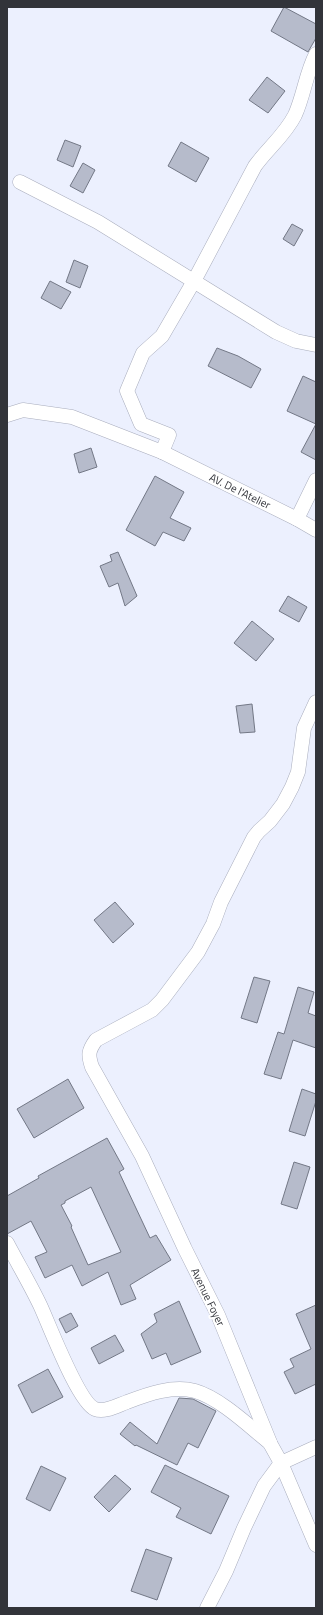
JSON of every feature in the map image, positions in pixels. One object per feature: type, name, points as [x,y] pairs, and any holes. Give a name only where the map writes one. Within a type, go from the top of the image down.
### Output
[{"type":"street","points":[[162,452],[169,435],[141,424],[127,391],[143,353],[162,336],[194,281],[255,166],[263,155],[284,133],[294,117],[303,97],[309,68],[316,54]]},
{"type":"street","points":[[20,182],[98,222],[276,332],[296,341],[316,346]]},
{"type":"street","name":"AV. De l'Atelier","points":[[7,415],[23,410],[72,417],[162,452],[297,519],[316,530]]},
{"type":"street","points":[[297,519],[316,480]]},
{"type":"street","name":"Avenue Foyer","points":[[316,702],[304,728],[298,772],[292,788],[270,821],[254,837],[221,902],[214,924],[198,952],[162,1000],[152,1010],[96,1040],[88,1056],[92,1067],[142,1156],[185,1249],[218,1315],[271,1444],[281,1463],[316,1545]]},
{"type":"street","points":[[7,1243],[40,1305],[72,1377],[87,1402],[95,1409],[106,1410],[146,1394],[181,1389],[196,1391],[213,1399],[271,1444]]},
{"type":"street","points":[[207,1608],[226,1571],[264,1486],[281,1463],[316,1447]]},
{"type":"building","points":[[284,7],[316,24],[316,38],[308,52],[271,31]]},
{"type":"building","points":[[267,77],[285,91],[268,113],[249,100]]},
{"type":"building","points":[[65,140],[81,146],[73,167],[57,160]]},
{"type":"building","points":[[181,142],[209,158],[196,182],[168,166]]},
{"type":"building","points":[[83,163],[95,170],[83,193],[70,186]]},
{"type":"building","points":[[292,224],[303,230],[294,246],[283,239]]},
{"type":"building","points":[[74,260],[88,266],[80,288],[66,282]]},
{"type":"building","points":[[50,281],[71,292],[61,309],[41,298]]},
{"type":"building","points":[[217,348],[238,356],[261,369],[251,388],[208,366]]},
{"type":"building","points":[[303,376],[316,382],[316,424],[287,411]]},
{"type":"building","points":[[316,424],[316,460],[301,452]]},
{"type":"building","points":[[91,448],[97,467],[79,473],[74,454]]},
{"type":"building","points":[[155,476],[184,492],[170,518],[191,528],[184,541],[163,532],[155,546],[126,530]]},
{"type":"building","points":[[118,552],[137,596],[125,606],[118,583],[109,587],[100,566],[112,561],[110,555]]},
{"type":"building","points":[[288,596],[307,607],[299,622],[279,611]]},
{"type":"building","points":[[252,621],[274,639],[256,661],[234,643]]},
{"type":"building","points":[[252,704],[255,732],[240,733],[236,706]]},
{"type":"building","points":[[115,902],[134,924],[113,943],[94,920]]},
{"type":"building","points":[[254,977],[270,981],[257,1023],[241,1018]]},
{"type":"building","points":[[298,987],[314,992],[308,1013],[316,1016],[316,1048],[293,1040],[281,1079],[264,1074],[278,1032],[284,1034]]},
{"type":"building","points":[[68,1079],[84,1108],[34,1138],[17,1109]]},
{"type":"building","points":[[302,1089],[316,1094],[316,1101],[305,1136],[289,1131]]},
{"type":"building","points":[[107,1138],[124,1169],[119,1172],[150,1238],[156,1235],[171,1260],[130,1285],[136,1299],[121,1305],[108,1272],[82,1286],[72,1265],[45,1278],[35,1257],[47,1252],[31,1221],[7,1234],[7,1196],[39,1178],[38,1176]],"holes":[[[91,1187],[121,1252],[88,1265],[71,1227],[72,1226],[61,1205],[65,1203],[65,1201]]]},
{"type":"building","points":[[294,1162],[310,1167],[297,1209],[281,1204]]},
{"type":"building","points":[[179,1301],[201,1352],[171,1365],[166,1353],[152,1359],[141,1334],[157,1322],[154,1314]]},
{"type":"building","points":[[316,1305],[316,1384],[295,1394],[284,1372],[294,1367],[290,1359],[311,1349],[296,1314]]},
{"type":"building","points":[[71,1313],[78,1326],[66,1333],[59,1319]]},
{"type":"building","points":[[115,1335],[124,1351],[99,1364],[91,1348]]},
{"type":"building","points":[[48,1369],[63,1397],[32,1413],[18,1385]]},
{"type":"building","points":[[179,1398],[193,1399],[216,1411],[198,1448],[188,1443],[177,1465],[136,1445],[135,1446],[120,1434],[130,1422],[157,1444]]},
{"type":"building","points":[[165,1465],[229,1496],[211,1534],[176,1517],[181,1508],[151,1492]]},
{"type":"building","points":[[41,1466],[66,1478],[50,1511],[26,1499]]},
{"type":"building","points":[[115,1475],[131,1489],[109,1512],[94,1497]]},
{"type":"building","points":[[146,1549],[172,1558],[157,1600],[131,1591]]}]
